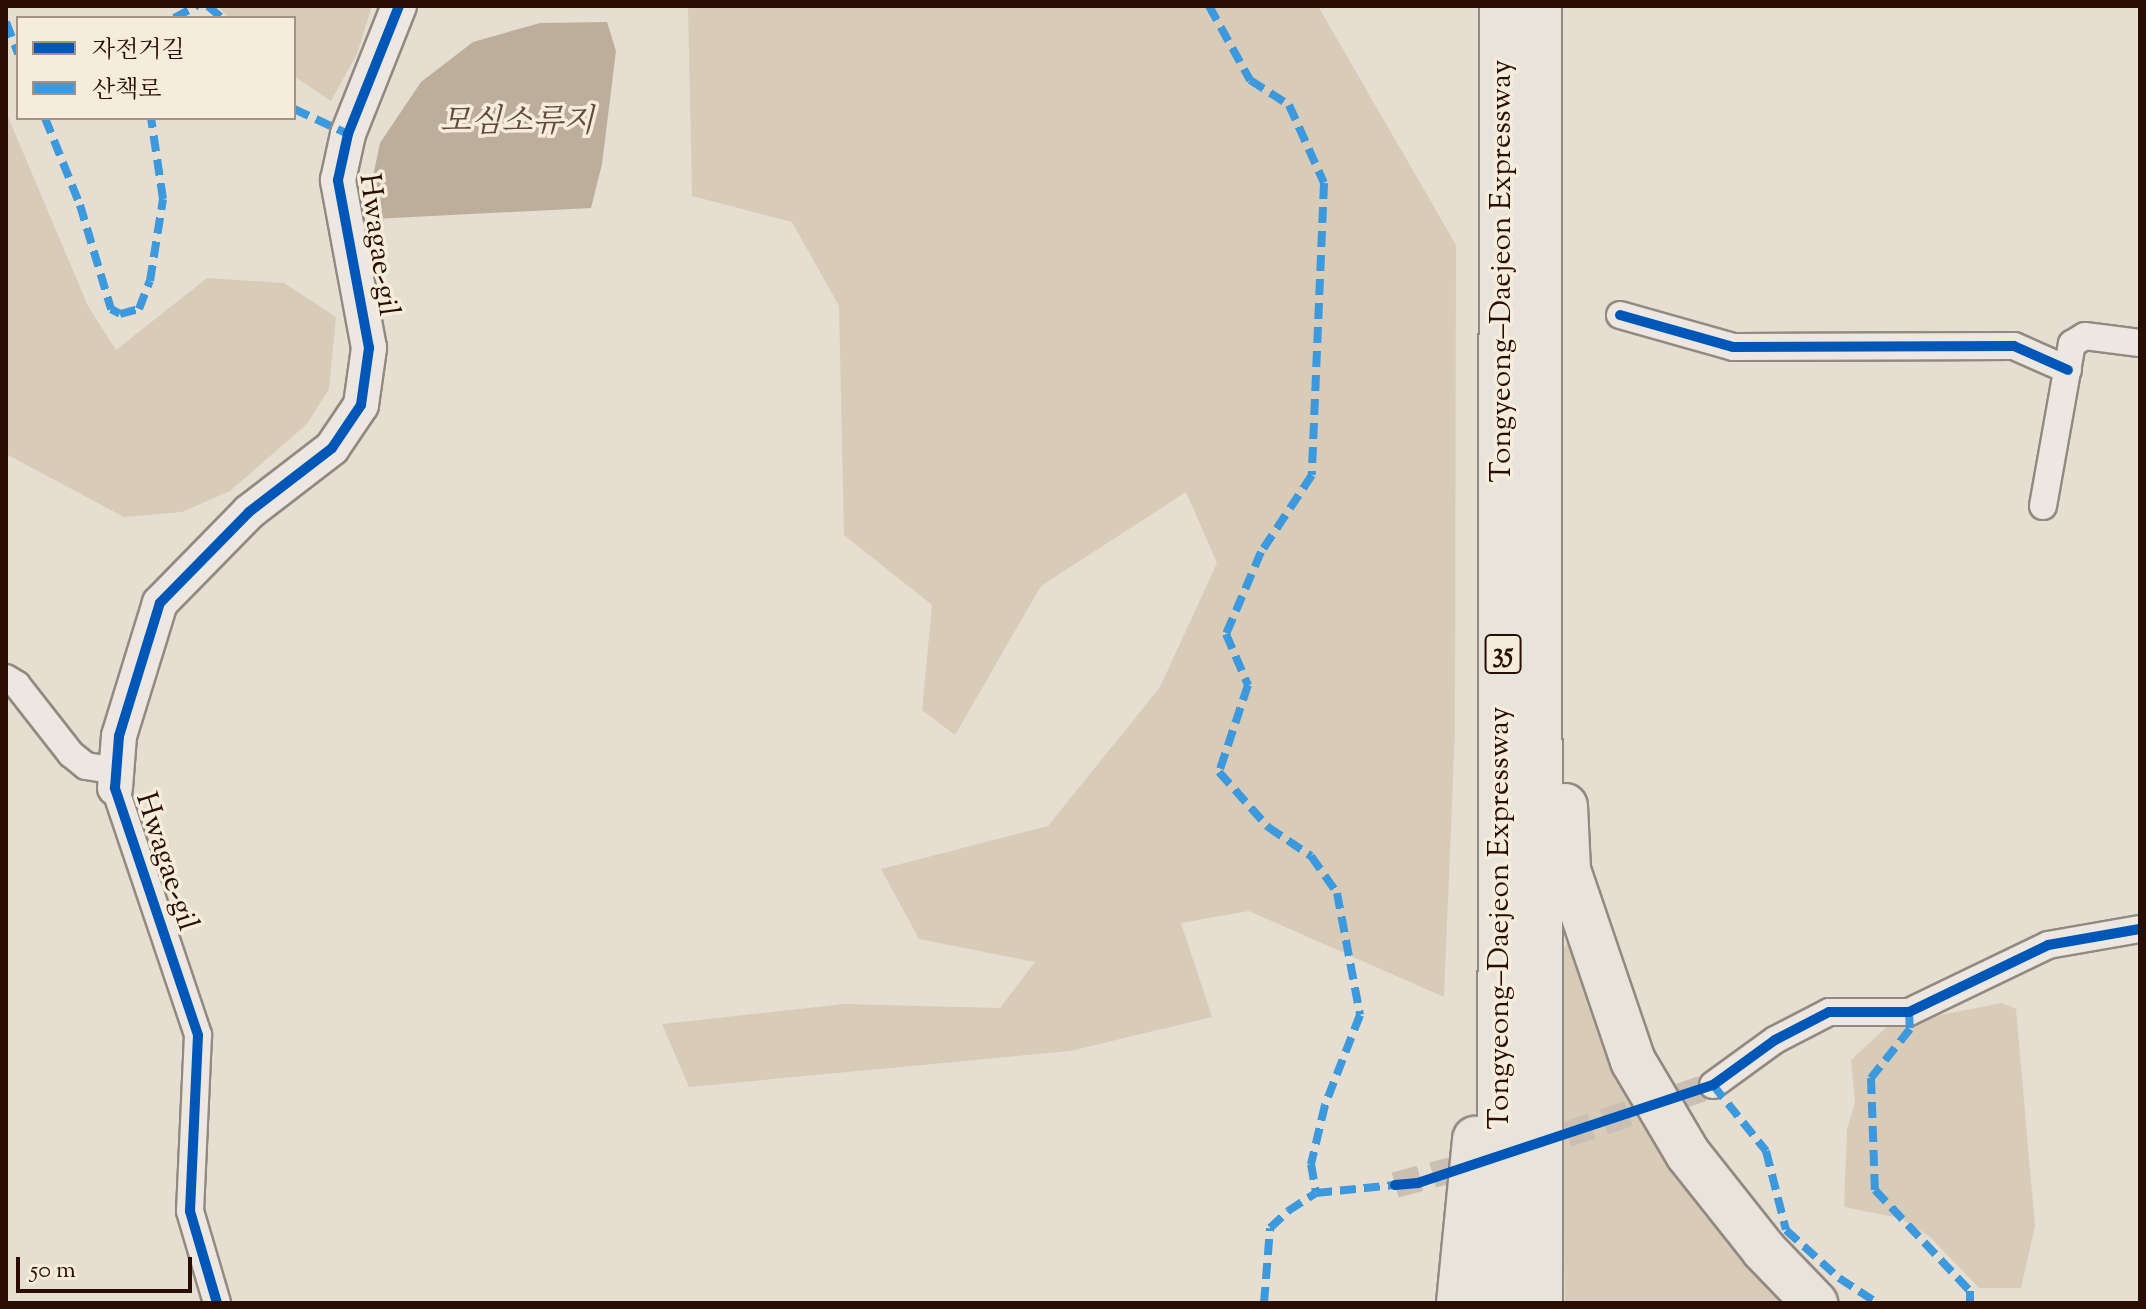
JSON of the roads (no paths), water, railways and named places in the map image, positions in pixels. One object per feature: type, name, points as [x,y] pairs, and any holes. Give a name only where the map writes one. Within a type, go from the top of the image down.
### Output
[{"type":"highway","name":"Tongyeong–Daejeon Expressway","points":[[1500,1303],[1502,6]]},
{"type":"highway","name":"Tongyeong–Daejeon Expressway","points":[[1539,6],[1540,1303]]},
{"type":"highway","points":[[1537,271],[1568,870],[1633,1061],[1688,1154],[1764,1250],[1815,1303]]},
{"type":"highway","points":[[1459,1303],[1500,886]]},
{"type":"street","name":"Hwagae-gil","points":[[217,1303],[190,1211],[198,1035],[116,780],[119,736],[160,603],[249,512],[332,448],[361,405],[369,348],[338,180],[348,134],[399,6]]},
{"type":"street","points":[[1620,315],[1733,347],[2014,346],[2068,370]]},
{"type":"street","points":[[2043,506],[2072,344],[2085,336],[2140,343]]},
{"type":"street","points":[[6,678],[17,685],[71,754],[86,766],[116,780]]},
{"type":"street","points":[[1713,1085],[1775,1040],[1829,1012],[1909,1012],[2048,945],[2140,929]]},
{"type":"water","name":"모심소류지","points":[[607,22],[616,51],[602,164],[591,208],[373,219],[369,196],[380,143],[421,82],[473,42],[540,23]]},
{"type":"tunnel","points":[[1530,1147],[1713,1085]]},
{"type":"tunnel","points":[[1395,1185],[1482,1162]]}]
